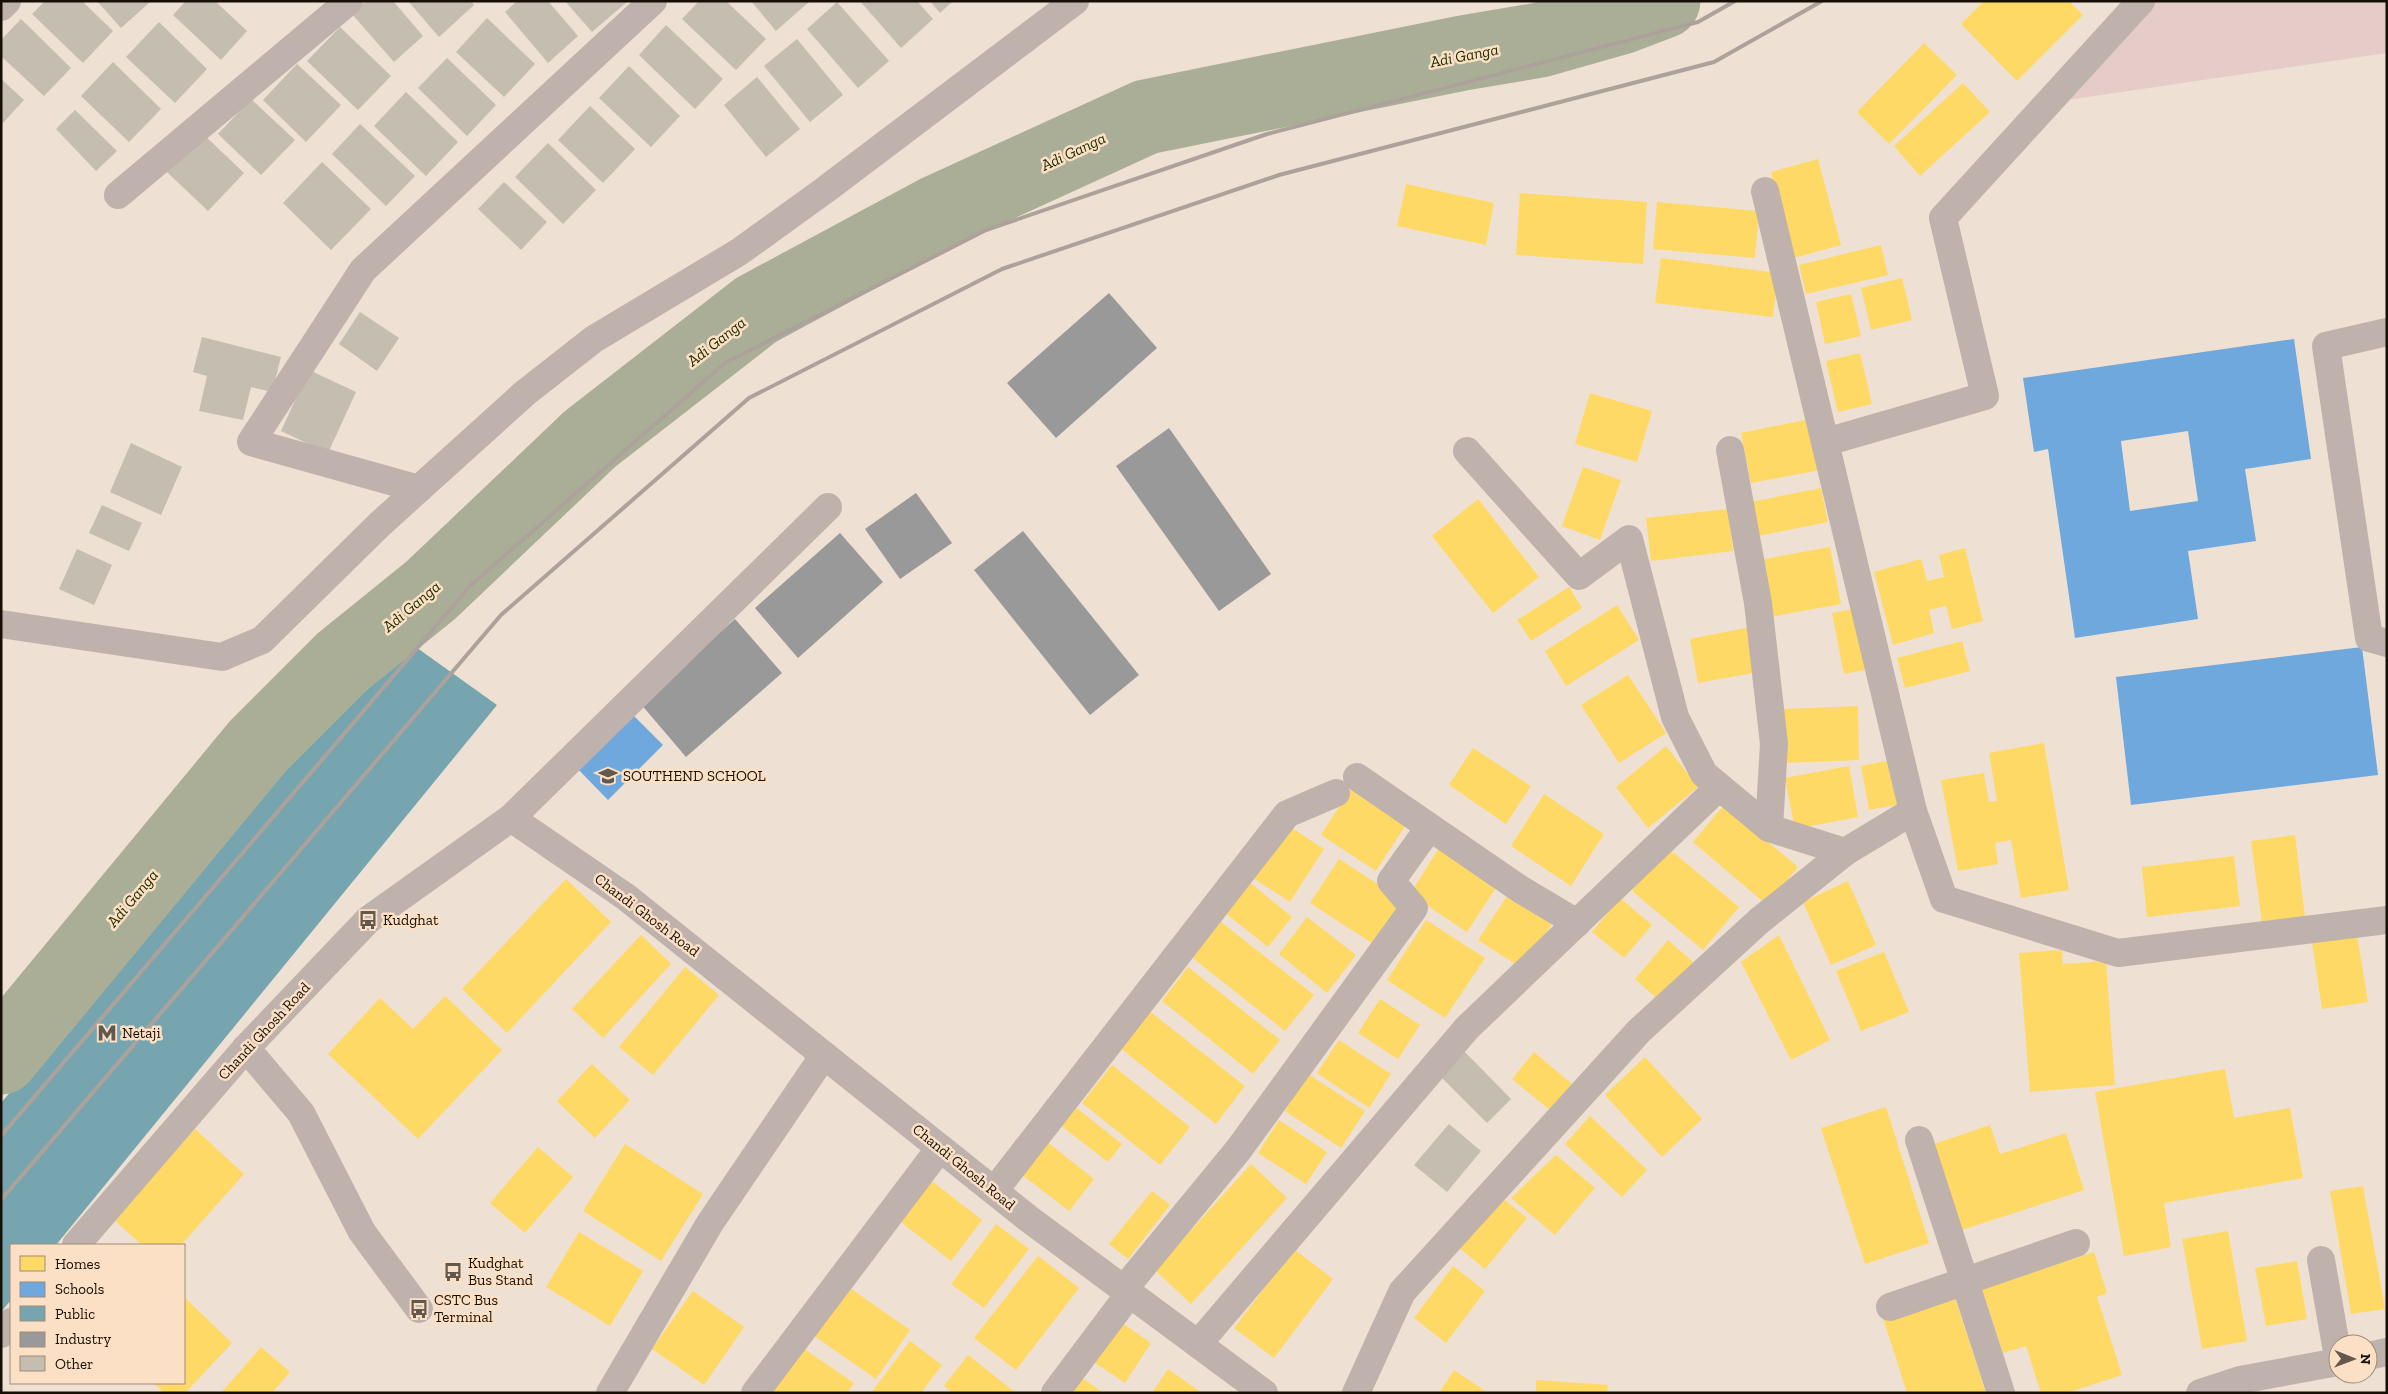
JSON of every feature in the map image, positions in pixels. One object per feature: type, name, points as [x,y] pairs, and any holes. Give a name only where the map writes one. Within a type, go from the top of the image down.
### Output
[{"type":"street","points":[[1,6],[7,1]]},
{"type":"street","points":[[118,195],[349,1]]},
{"type":"street","points":[[418,489],[251,442],[363,270],[654,1]]},
{"type":"street","points":[[1,624],[222,657],[262,640],[380,524],[525,393],[594,339],[739,252],[825,190],[1075,1]]},
{"type":"street","points":[[1826,442],[1985,396],[1943,218],[2141,1]]},
{"type":"street","points":[[1765,192],[1913,811],[1944,899],[2118,953],[2387,920]]},
{"type":"street","points":[[2387,332],[2326,346],[2369,638],[2387,643]]},
{"type":"street","points":[[1730,450],[1758,603],[1774,744],[1769,828]]},
{"type":"street","points":[[1467,451],[1579,576],[1629,538],[1675,717],[1704,774],[1769,828],[1845,852]]},
{"type":"street","points":[[511,818],[828,507]]},
{"type":"street","points":[[994,1191],[1286,814],[1346,785],[1428,828],[1577,924]]},
{"type":"street","points":[[1198,1344],[1467,1028],[1719,787]]},
{"type":"street","points":[[1356,1393],[1402,1292],[1639,1030],[1759,922],[1845,852],[1913,811]]},
{"type":"street","name":"Chandi Ghosh Road","points":[[77,1244],[246,1048],[368,920],[511,818],[626,897],[1028,1219],[1264,1393]]},
{"type":"street","points":[[1055,1393],[1127,1291],[1239,1149],[1414,908],[1391,881],[1428,828]]},
{"type":"street","points":[[246,1048],[301,1113],[362,1232],[419,1309]]},
{"type":"street","points":[[610,1393],[710,1223],[824,1055]]},
{"type":"street","points":[[1919,1140],[2002,1393]]},
{"type":"street","points":[[755,1393],[940,1148]]},
{"type":"street","points":[[1890,1307],[2076,1243]]},
{"type":"street","points":[[2321,1260],[2334,1334]]},
{"type":"street","points":[[1,1334],[10,1323]]},
{"type":"street","points":[[2200,1393],[2241,1386],[2328,1364]]},
{"type":"shaded area","points":[[2144,1],[2387,1],[2387,53],[2040,104]]},
{"type":"building: Homes","points":[[1984,1],[2069,1],[2083,15],[2017,81],[1961,24]]},
{"type":"building: Homes","points":[[1924,43],[1957,75],[1889,144],[1857,112]]},
{"type":"building: Homes","points":[[1963,83],[1990,112],[1920,176],[1894,146]]},
{"type":"building: Homes","points":[[1818,159],[1841,245],[1794,258],[1771,172]]},
{"type":"building: Homes","points":[[1406,184],[1494,203],[1486,245],[1397,226]]},
{"type":"building: Homes","points":[[1520,193],[1647,202],[1643,264],[1516,255]]},
{"type":"building: Homes","points":[[1657,202],[1759,211],[1755,258],[1653,249]]},
{"type":"building: Homes","points":[[1881,245],[1888,275],[1806,294],[1799,265]]},
{"type":"building: Homes","points":[[1661,258],[1778,273],[1773,317],[1655,303]]},
{"type":"building: Homes","points":[[1902,278],[1912,320],[1871,330],[1861,288]]},
{"type":"building: Homes","points":[[1851,294],[1861,336],[1825,344],[1816,302]]},
{"type":"building: Homes","points":[[1860,353],[1872,404],[1838,412],[1826,361]]},
{"type":"building: Homes","points":[[1590,393],[1652,411],[1637,462],[1575,444]]},
{"type":"building: Homes","points":[[1810,419],[1820,470],[1751,483],[1741,433]]},
{"type":"building: Homes","points":[[1583,467],[1621,480],[1600,540],[1562,526]]},
{"type":"building: Homes","points":[[1821,488],[1828,522],[1758,536],[1751,502]]},
{"type":"building: Homes","points":[[1478,499],[1539,577],[1493,613],[1432,536]]},
{"type":"building: Homes","points":[[1728,509],[1733,551],[1651,561],[1646,518]]},
{"type":"building: Homes","points":[[1830,547],[1841,604],[1765,618],[1754,561]]},
{"type":"building: Homes","points":[[1965,548],[1983,621],[1952,629],[1946,606],[1929,610],[1934,633],[1893,645],[1874,572],[1921,559],[1927,581],[1944,577],[1939,555]]},
{"type":"building: Homes","points":[[1569,587],[1582,608],[1531,641],[1517,620]]},
{"type":"building: Homes","points":[[1617,605],[1639,640],[1566,686],[1545,651]]},
{"type":"building: Homes","points":[[1859,608],[1870,669],[1844,674],[1832,613]]},
{"type":"building: Homes","points":[[1755,626],[1764,671],[1698,683],[1690,639]]},
{"type":"building: Homes","points":[[1962,641],[1970,671],[1905,688],[1897,658]]},
{"type":"building: Homes","points":[[1628,675],[1666,733],[1619,763],[1581,705]]},
{"type":"building: Homes","points":[[1858,706],[1859,760],[1784,763],[1782,709]]},
{"type":"building: Homes","points":[[2044,743],[2069,890],[2021,898],[2011,840],[1995,843],[1998,864],[1958,871],[1941,780],[1984,773],[1989,802],[1997,801],[1989,753]]},
{"type":"building: Homes","points":[[1666,746],[1698,787],[1648,828],[1616,787]]},
{"type":"building: Homes","points":[[1473,748],[1531,786],[1506,824],[1449,785]]},
{"type":"building: Homes","points":[[1896,759],[1905,803],[1869,810],[1861,766]]},
{"type":"building: Homes","points":[[1849,766],[1858,817],[1795,829],[1785,778]]},
{"type":"building: Homes","points":[[1352,787],[1407,823],[1376,871],[1321,835]]},
{"type":"building: Homes","points":[[1544,794],[1604,834],[1571,886],[1511,846]]},
{"type":"building: Homes","points":[[1724,805],[1798,867],[1767,905],[1693,842]]},
{"type":"building: Homes","points":[[1284,823],[1324,849],[1290,902],[1250,876]]},
{"type":"building: Homes","points":[[2295,835],[2305,917],[2262,923],[2251,841]]},
{"type":"building: Homes","points":[[1439,848],[1497,886],[1467,932],[1410,894]]},
{"type":"building: Homes","points":[[1668,848],[1739,907],[1703,950],[1632,891]]},
{"type":"building: Homes","points":[[2234,856],[2240,906],[2147,917],[2142,867]]},
{"type":"building: Homes","points":[[1339,859],[1404,901],[1375,945],[1310,903]]},
{"type":"building: Homes","points":[[566,879],[611,922],[507,1033],[462,989]]},
{"type":"building: Homes","points":[[1248,881],[1292,917],[1268,947],[1224,912]]},
{"type":"building: Homes","points":[[1848,881],[1876,945],[1831,965],[1803,902]]},
{"type":"building: Homes","points":[[1511,890],[1555,919],[1523,969],[1478,940]]},
{"type":"building: Homes","points":[[1620,898],[1652,925],[1624,958],[1592,932]]},
{"type":"building: Homes","points":[[1307,917],[1356,955],[1327,993],[1279,954]]},
{"type":"building: Homes","points":[[1217,919],[1314,995],[1285,1031],[1189,955]]},
{"type":"building: Homes","points":[[1426,920],[1485,958],[1445,1018],[1387,980]]},
{"type":"building: Homes","points":[[2356,929],[2368,1002],[2322,1009],[2311,936]]},
{"type":"building: Homes","points":[[641,935],[671,964],[603,1038],[572,1009]]},
{"type":"building: Homes","points":[[1779,935],[1830,1040],[1791,1060],[1741,962]]},
{"type":"building: Homes","points":[[1668,940],[1693,962],[1661,1002],[1635,979]]},
{"type":"building: Homes","points":[[2062,950],[2063,964],[2106,961],[2115,1085],[2030,1092],[2019,953]]},
{"type":"building: Homes","points":[[1884,952],[1909,1012],[1861,1031],[1836,971]]},
{"type":"building: Homes","points":[[685,967],[719,995],[653,1075],[619,1047]]},
{"type":"building: Homes","points":[[1188,967],[1280,1040],[1253,1074],[1162,1001]]},
{"type":"building: Homes","points":[[445,996],[502,1050],[418,1139],[328,1054],[380,998],[413,1029]]},
{"type":"building: Homes","points":[[1380,999],[1420,1025],[1398,1059],[1358,1033]]},
{"type":"building: Homes","points":[[1144,1007],[1245,1086],[1216,1124],[1115,1044]]},
{"type":"building: Homes","points":[[1339,1040],[1391,1074],[1369,1108],[1317,1073]]},
{"type":"building: Homes","points":[[1534,1052],[1572,1084],[1550,1110],[1512,1079]]},
{"type":"building: Homes","points":[[1645,1057],[1702,1119],[1662,1157],[1605,1095]]},
{"type":"building: Homes","points":[[592,1064],[630,1100],[595,1138],[557,1101]]},
{"type":"building: Homes","points":[[1112,1065],[1190,1127],[1160,1165],[1082,1103]]},
{"type":"building: Homes","points":[[2225,1069],[2234,1118],[2290,1108],[2303,1178],[2164,1203],[2171,1247],[2124,1256],[2095,1092]]},
{"type":"building: Homes","points":[[1308,1074],[1365,1111],[1341,1148],[1285,1111]]},
{"type":"building: Homes","points":[[1069,1102],[1122,1144],[1108,1162],[1055,1121]]},
{"type":"building: Homes","points":[[1886,1107],[1929,1243],[1865,1264],[1821,1128]]},
{"type":"building: Homes","points":[[1590,1116],[1647,1170],[1622,1197],[1565,1144]]},
{"type":"building: Homes","points":[[1279,1120],[1327,1152],[1306,1184],[1258,1153]]},
{"type":"building: Homes","points":[[1990,1125],[2000,1154],[2066,1133],[2084,1190],[1962,1230],[1934,1144]]},
{"type":"building: Homes","points":[[195,1129],[244,1174],[182,1244],[141,1244],[114,1220]]},
{"type":"building: Homes","points":[[1042,1138],[1094,1179],[1069,1211],[1016,1170]]},
{"type":"building: Homes","points":[[625,1144],[703,1194],[661,1261],[583,1211]]},
{"type":"building: Homes","points":[[538,1147],[573,1177],[525,1233],[490,1203]]},
{"type":"building: Homes","points":[[1556,1155],[1595,1188],[1555,1235],[1511,1198]]},
{"type":"building: Homes","points":[[1251,1164],[1287,1198],[1191,1304],[1155,1270]]},
{"type":"building: Homes","points":[[928,1178],[982,1220],[951,1261],[897,1219]]},
{"type":"building: Homes","points":[[2363,1186],[2385,1309],[2351,1314],[2330,1191]]},
{"type":"building: Homes","points":[[1152,1191],[1170,1205],[1128,1259],[1109,1244]]},
{"type":"building: Homes","points":[[1500,1196],[1527,1218],[1485,1269],[1458,1247]]},
{"type":"building: Homes","points":[[996,1224],[1029,1249],[984,1308],[951,1284]]},
{"type":"building: Homes","points":[[2228,1231],[2247,1341],[2202,1349],[2182,1239]]},
{"type":"building: Homes","points":[[579,1232],[643,1271],[610,1326],[546,1287]]},
{"type":"building: Homes","points":[[1294,1249],[1333,1279],[1274,1358],[1234,1328]]},
{"type":"building: Homes","points":[[2094,1252],[2107,1293],[2097,1297],[2122,1375],[2067,1393],[2041,1393],[2026,1346],[2003,1353],[1982,1289]]},
{"type":"building: Homes","points":[[1038,1256],[1079,1288],[1016,1370],[974,1338]]},
{"type":"building: Homes","points":[[2297,1261],[2307,1319],[2266,1326],[2255,1268]]},
{"type":"building: Homes","points":[[1453,1266],[1485,1291],[1446,1343],[1414,1318]]},
{"type":"building: Homes","points":[[847,1286],[910,1330],[876,1379],[813,1335]]},
{"type":"building: Homes","points":[[693,1291],[744,1327],[704,1385],[652,1349]]},
{"type":"building: Homes","points":[[1954,1295],[1986,1393],[1907,1393],[1883,1318]]},
{"type":"building: Homes","points":[[185,1298],[232,1343],[185,1393],[164,1393],[155,1384],[185,1384]]},
{"type":"building: Homes","points":[[1115,1318],[1151,1343],[1125,1383],[1088,1358]]},
{"type":"building: Homes","points":[[910,1341],[942,1365],[921,1393],[871,1393]]},
{"type":"building: Homes","points":[[797,1344],[854,1383],[847,1393],[765,1393]]},
{"type":"building: Homes","points":[[261,1347],[290,1372],[272,1393],[221,1393]]},
{"type":"building: Homes","points":[[968,1355],[1016,1393],[953,1393],[944,1386]]},
{"type":"building: Homes","points":[[1168,1369],[1202,1393],[1152,1393]]},
{"type":"building: Homes","points":[[1454,1370],[1488,1393],[1439,1393]]},
{"type":"building: Homes","points":[[1081,1377],[1103,1393],[1070,1393]]},
{"type":"building: Homes","points":[[1536,1380],[1608,1385],[1607,1393],[1536,1393]]},
{"type":"building: Schools","points":[[2294,339],[2311,459],[2245,469],[2256,541],[2188,551],[2198,619],[2075,638],[2048,449],[2034,452],[2023,378]],"holes":[[[2188,431],[2198,501],[2130,511],[2121,441]]]},
{"type":"building: Schools","points":[[2362,647],[2378,775],[2131,805],[2116,677]]},
{"type":"building: Schools","points":[[630,712],[663,745],[608,800],[576,767]]},
{"type":"building: Public","points":[[399,635],[497,705],[57,1244],[10,1244],[10,1301],[1,1312],[1,1103]]},
{"type":"building: Industry","points":[[1109,293],[1157,348],[1056,438],[1007,383]]},
{"type":"building: Industry","points":[[1169,428],[1271,574],[1219,611],[1116,466]]},
{"type":"building: Industry","points":[[916,493],[952,543],[900,579],[865,529]]},
{"type":"building: Industry","points":[[1023,531],[1139,675],[1090,715],[974,570]]},
{"type":"building: Industry","points":[[840,533],[883,582],[798,658],[755,608]]},
{"type":"building: Industry","points":[[735,619],[782,673],[686,757],[640,703]]},
{"type":"building: Other","points":[[45,1],[82,1],[113,31],[83,63],[32,14]]},
{"type":"building: Other","points":[[97,1],[151,1],[121,28]]},
{"type":"building: Other","points":[[186,1],[215,1],[247,31],[221,60],[173,15]]},
{"type":"building: Other","points":[[366,1],[393,1],[423,36],[394,62],[352,14]]},
{"type":"building: Other","points":[[408,1],[471,1],[474,5],[439,37]]},
{"type":"building: Other","points":[[517,1],[548,1],[578,36],[548,63],[505,12]]},
{"type":"building: Other","points":[[565,1],[628,1],[592,32]]},
{"type":"building: Other","points":[[699,1],[726,1],[766,39],[736,70],[682,19]]},
{"type":"building: Other","points":[[751,1],[810,1],[776,31]]},
{"type":"building: Other","points":[[860,1],[917,1],[933,19],[901,48]]},
{"type":"building: Other","points":[[930,1],[953,1],[940,13]]},
{"type":"building: Other","points":[[837,2],[889,61],[858,88],[807,29]]},
{"type":"building: Other","points":[[487,18],[535,64],[504,97],[456,52]]},
{"type":"building: Other","points":[[21,19],[71,68],[44,96],[1,56],[1,40]]},
{"type":"building: Other","points":[[159,22],[207,69],[175,103],[126,57]]},
{"type":"building: Other","points":[[666,25],[723,79],[695,109],[639,55]]},
{"type":"building: Other","points":[[340,27],[391,76],[358,110],[307,61]]},
{"type":"building: Other","points":[[797,39],[843,95],[810,122],[764,66]]},
{"type":"building: Other","points":[[447,58],[496,105],[467,136],[418,88]]},
{"type":"building: Other","points":[[113,62],[161,109],[129,142],[81,96]]},
{"type":"building: Other","points":[[297,64],[341,105],[306,142],[263,100]]},
{"type":"building: Other","points":[[629,66],[680,116],[651,147],[599,98]]},
{"type":"building: Other","points":[[757,77],[800,129],[766,157],[724,105]]},
{"type":"building: Other","points":[[1,79],[24,100],[1,125]]},
{"type":"building: Other","points":[[406,92],[458,142],[426,176],[374,126]]},
{"type":"building: Other","points":[[251,99],[295,140],[261,175],[218,134]]},
{"type":"building: Other","points":[[590,106],[635,149],[603,183],[558,140]]},
{"type":"building: Other","points":[[75,110],[117,151],[96,171],[56,129]]},
{"type":"building: Other","points":[[360,124],[415,176],[386,206],[332,154]]},
{"type":"building: Other","points":[[203,134],[244,173],[208,211],[167,172]]},
{"type":"building: Other","points":[[548,143],[596,190],[563,224],[515,177]]},
{"type":"building: Other","points":[[322,162],[371,209],[331,250],[283,203]]},
{"type":"building: Other","points":[[504,182],[547,222],[521,250],[478,209]]},
{"type":"building: Other","points":[[360,312],[399,338],[377,371],[339,344]]},
{"type":"building: Other","points":[[202,337],[281,357],[272,392],[251,387],[243,420],[199,411],[207,376],[193,372]]},
{"type":"building: Other","points":[[309,370],[356,392],[328,453],[281,431]]},
{"type":"building: Other","points":[[131,443],[182,467],[161,515],[110,492]]},
{"type":"building: Other","points":[[102,505],[142,523],[129,551],[89,533]]},
{"type":"building: Other","points":[[77,549],[112,565],[94,605],[59,589]]},
{"type":"building: Other","points":[[1460,1047],[1511,1099],[1487,1123],[1436,1072]]},
{"type":"building: Other","points":[[1449,1124],[1481,1151],[1447,1192],[1414,1165]]},
{"type":"waterway","name":"Adi Ganga","points":[[1,1057],[258,746],[342,662],[431,590],[590,439],[756,310],[938,212],[1146,117],[1463,53],[1540,40],[1621,17],[1663,1]]},
{"type":"railway","points":[[1,1136],[471,585],[725,363],[986,230],[1267,134],[1698,22],[1735,1]]},
{"type":"railway","points":[[1,1200],[501,615],[749,398],[1002,269],[1279,175],[1714,62],[1822,1]]},
{"type":"place","name":"SOUTHEND SCHOOL","points":[[608,776]]},
{"type":"place","name":"Kudghat","points":[[368,920]]},
{"type":"place","name":"Netaji","points":[[107,1033]]},
{"type":"place","name":"Kudghat Bus Stand","points":[[453,1272]]},
{"type":"place","name":"CSTC Bus Terminal","points":[[419,1309]]}]
